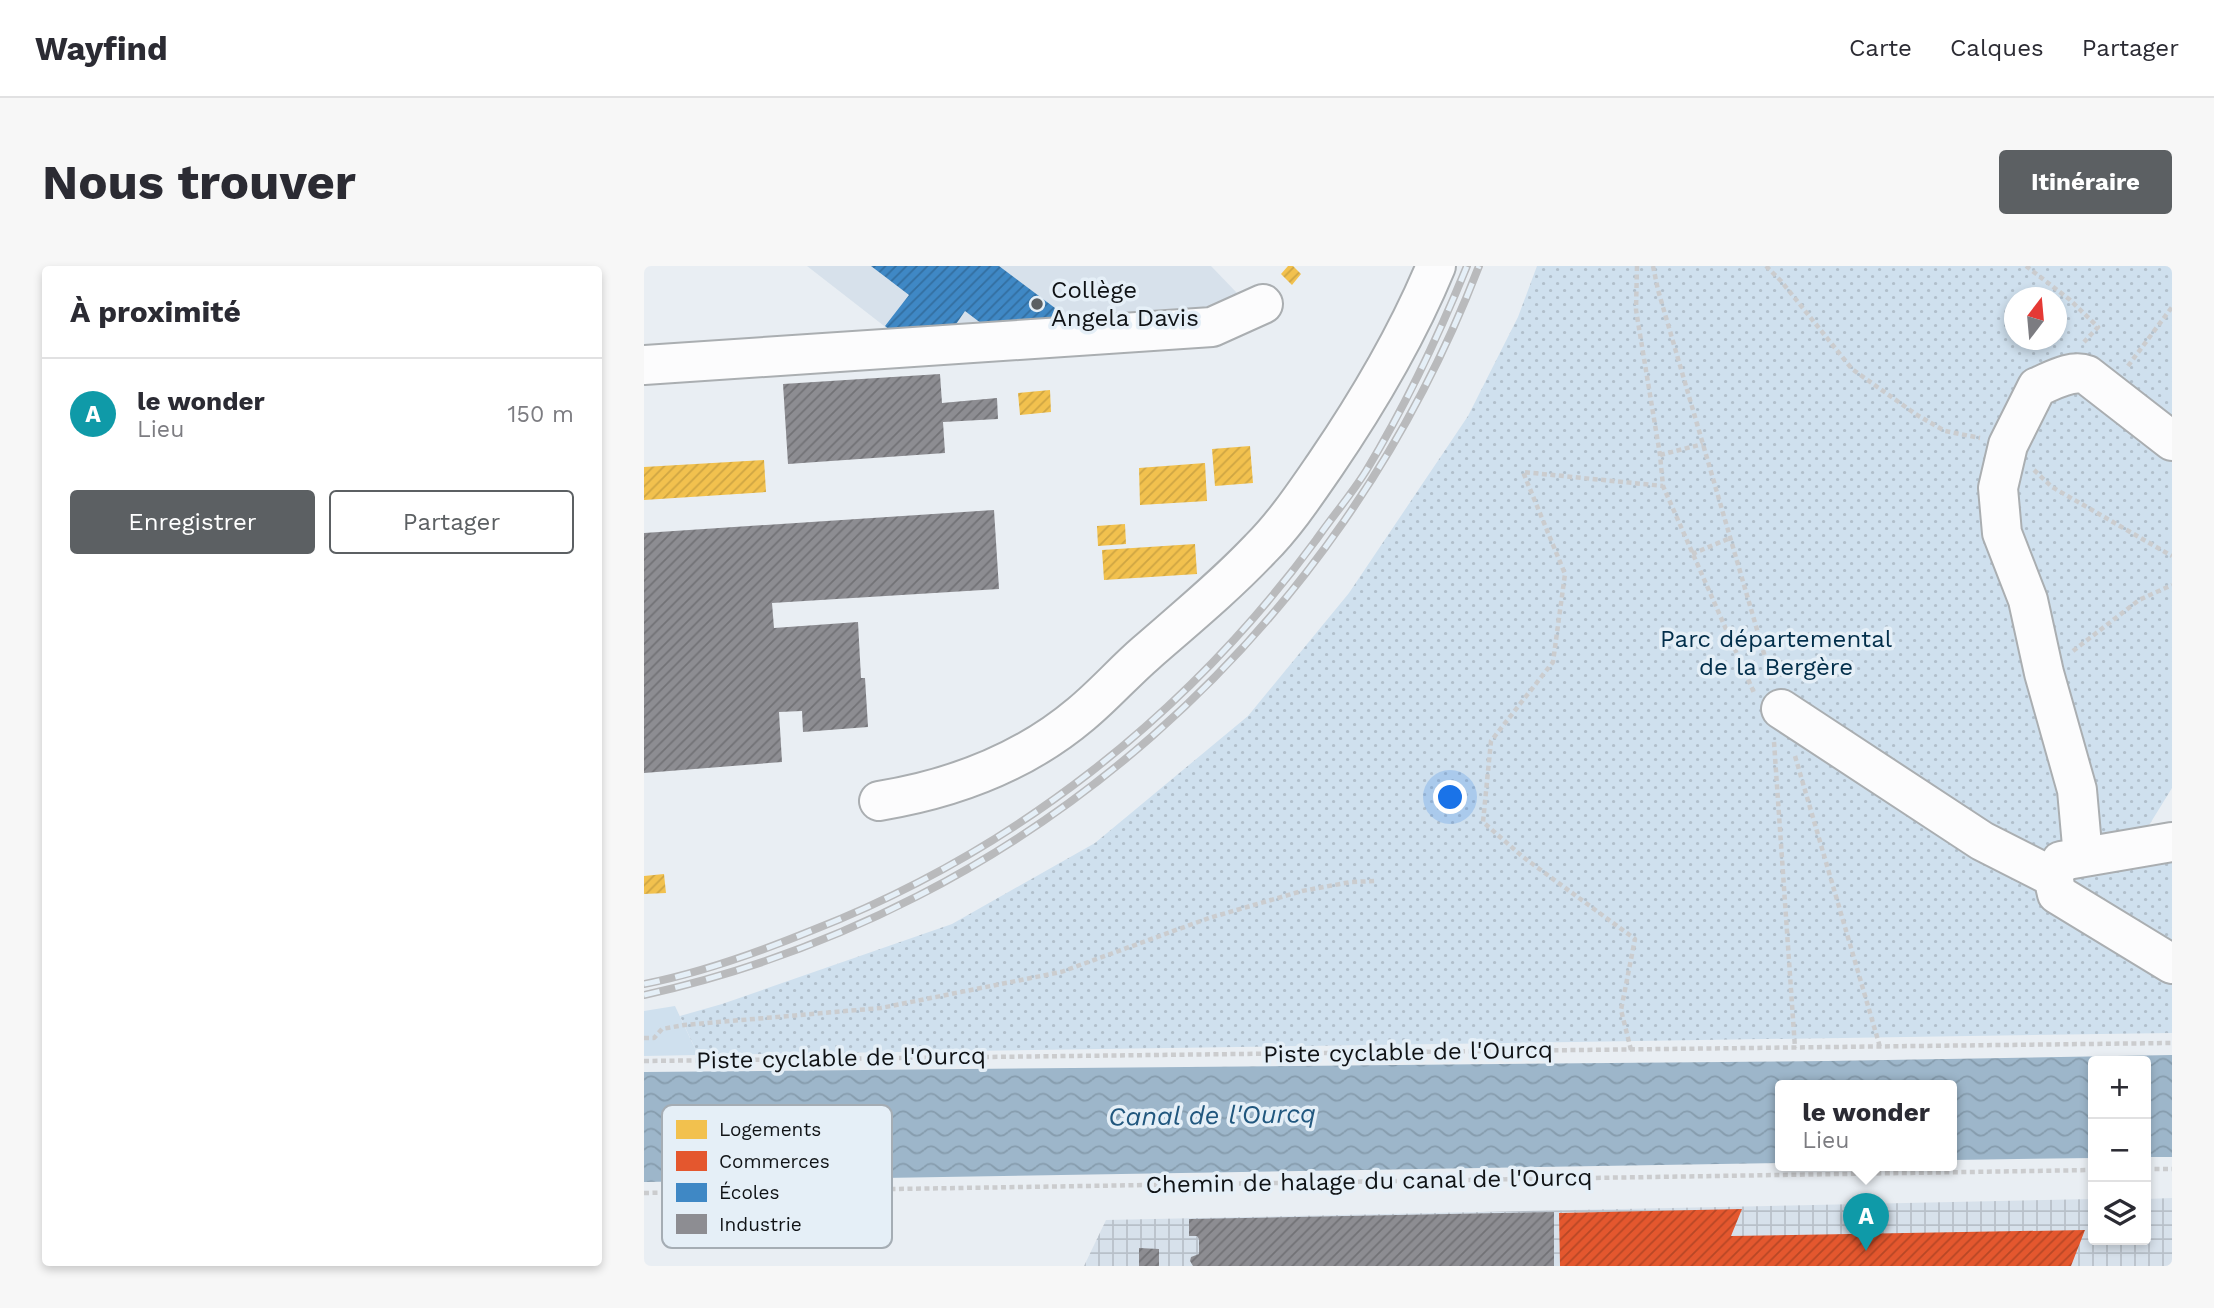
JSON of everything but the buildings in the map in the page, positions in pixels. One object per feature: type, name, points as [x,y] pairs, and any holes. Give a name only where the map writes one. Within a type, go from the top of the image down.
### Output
[{"type":"street","points":[[879,801],[909,796],[962,781],[1033,748],[1081,715],[1109,690],[1124,672],[1215,594],[1289,516],[1348,432],[1407,329],[1436,266]]},
{"type":"street","points":[[644,365],[1212,327],[1263,304]]},
{"type":"street","points":[[2172,441],[2083,373],[2066,375],[2037,387],[2008,445],[1998,488],[2002,533],[2028,600],[2044,673],[2077,790],[2068,867],[2057,894],[2172,964]]},
{"type":"street","points":[[1771,717],[1982,841],[2068,867],[2155,848]]},
{"type":"path","points":[[1637,266],[1636,310],[1661,455],[1663,486],[1692,554],[1771,717],[1795,1048]]},
{"type":"path","points":[[1653,266],[1703,444],[1661,455]]},
{"type":"path","points":[[1766,266],[1852,369],[1917,415],[1945,431],[2008,445],[2052,487],[2172,556]]},
{"type":"path","points":[[2026,266],[2069,299],[2098,327],[2056,379]]},
{"type":"path","points":[[2109,392],[2172,307]]},
{"type":"path","points":[[1631,1050],[1621,1010],[1635,939],[1523,857],[1483,822],[1490,741],[1553,662],[1565,574],[1523,472],[1663,486]]},
{"type":"path","points":[[1692,554],[1730,538]]},
{"type":"path","points":[[2044,673],[2139,600],[2172,585]]},
{"type":"path","points":[[644,1038],[654,1038],[662,1029],[684,1025],[881,1008],[1061,972],[1235,910],[1301,891],[1350,882],[1375,881]]},
{"type":"path","name":"Piste cyclable de l'Ourcq","points":[[644,1061],[2172,1043]]},
{"type":"path","points":[[2151,1170],[2172,1169]]},
{"type":"path","name":"Chemin de halage du canal de l'Ourcq","points":[[892,1189],[2088,1170]]},
{"type":"path","name":"Chemin de halage du canal de l'Ourcq","points":[[644,1193],[662,1193]]},
{"type":"shaded area","name":"Collège Angela Davis","points":[[807,266],[1211,266],[1237,293],[1200,316],[897,336]]},
{"type":"shaded area","points":[[2172,1198],[2172,1266],[1084,1266],[1106,1220],[2088,1199],[2088,1245],[2151,1245],[2151,1199]]},
{"type":"green space","name":"Parc départemental de la Bergère","points":[[1537,266],[2172,266],[2172,788],[2143,835],[2172,853],[2172,1033],[698,1055],[680,1016],[952,924],[1095,843],[1248,716],[1349,593],[1468,416],[1518,317]]},
{"type":"green space","points":[[675,1006],[698,1055],[644,1056],[644,1011]]},
{"type":"water","points":[[2172,1055],[2172,1157],[2151,1157],[2151,1056],[2114,1056]]},
{"type":"water","name":"Canal de l'Ourcq","points":[[2088,1056],[2088,1158],[1957,1160],[1957,1080],[1775,1080],[1775,1163],[892,1178],[892,1105],[662,1105],[662,1182],[644,1182],[644,1072]]},
{"type":"railway","points":[[644,984],[751,954],[887,898],[959,860],[1027,818],[1092,771],[1153,719],[1211,664],[1266,604],[1360,480],[1421,370],[1467,266]]},
{"type":"railway","points":[[644,995],[784,954],[917,897],[1040,823],[1153,736],[1255,635],[1343,522],[1419,399],[1479,266]]},
{"type":"place","name":"Collège Angela Davis","points":[[1037,304]]},
{"type":"place","name":"le wonder","points":[[1866,1251]]}]
